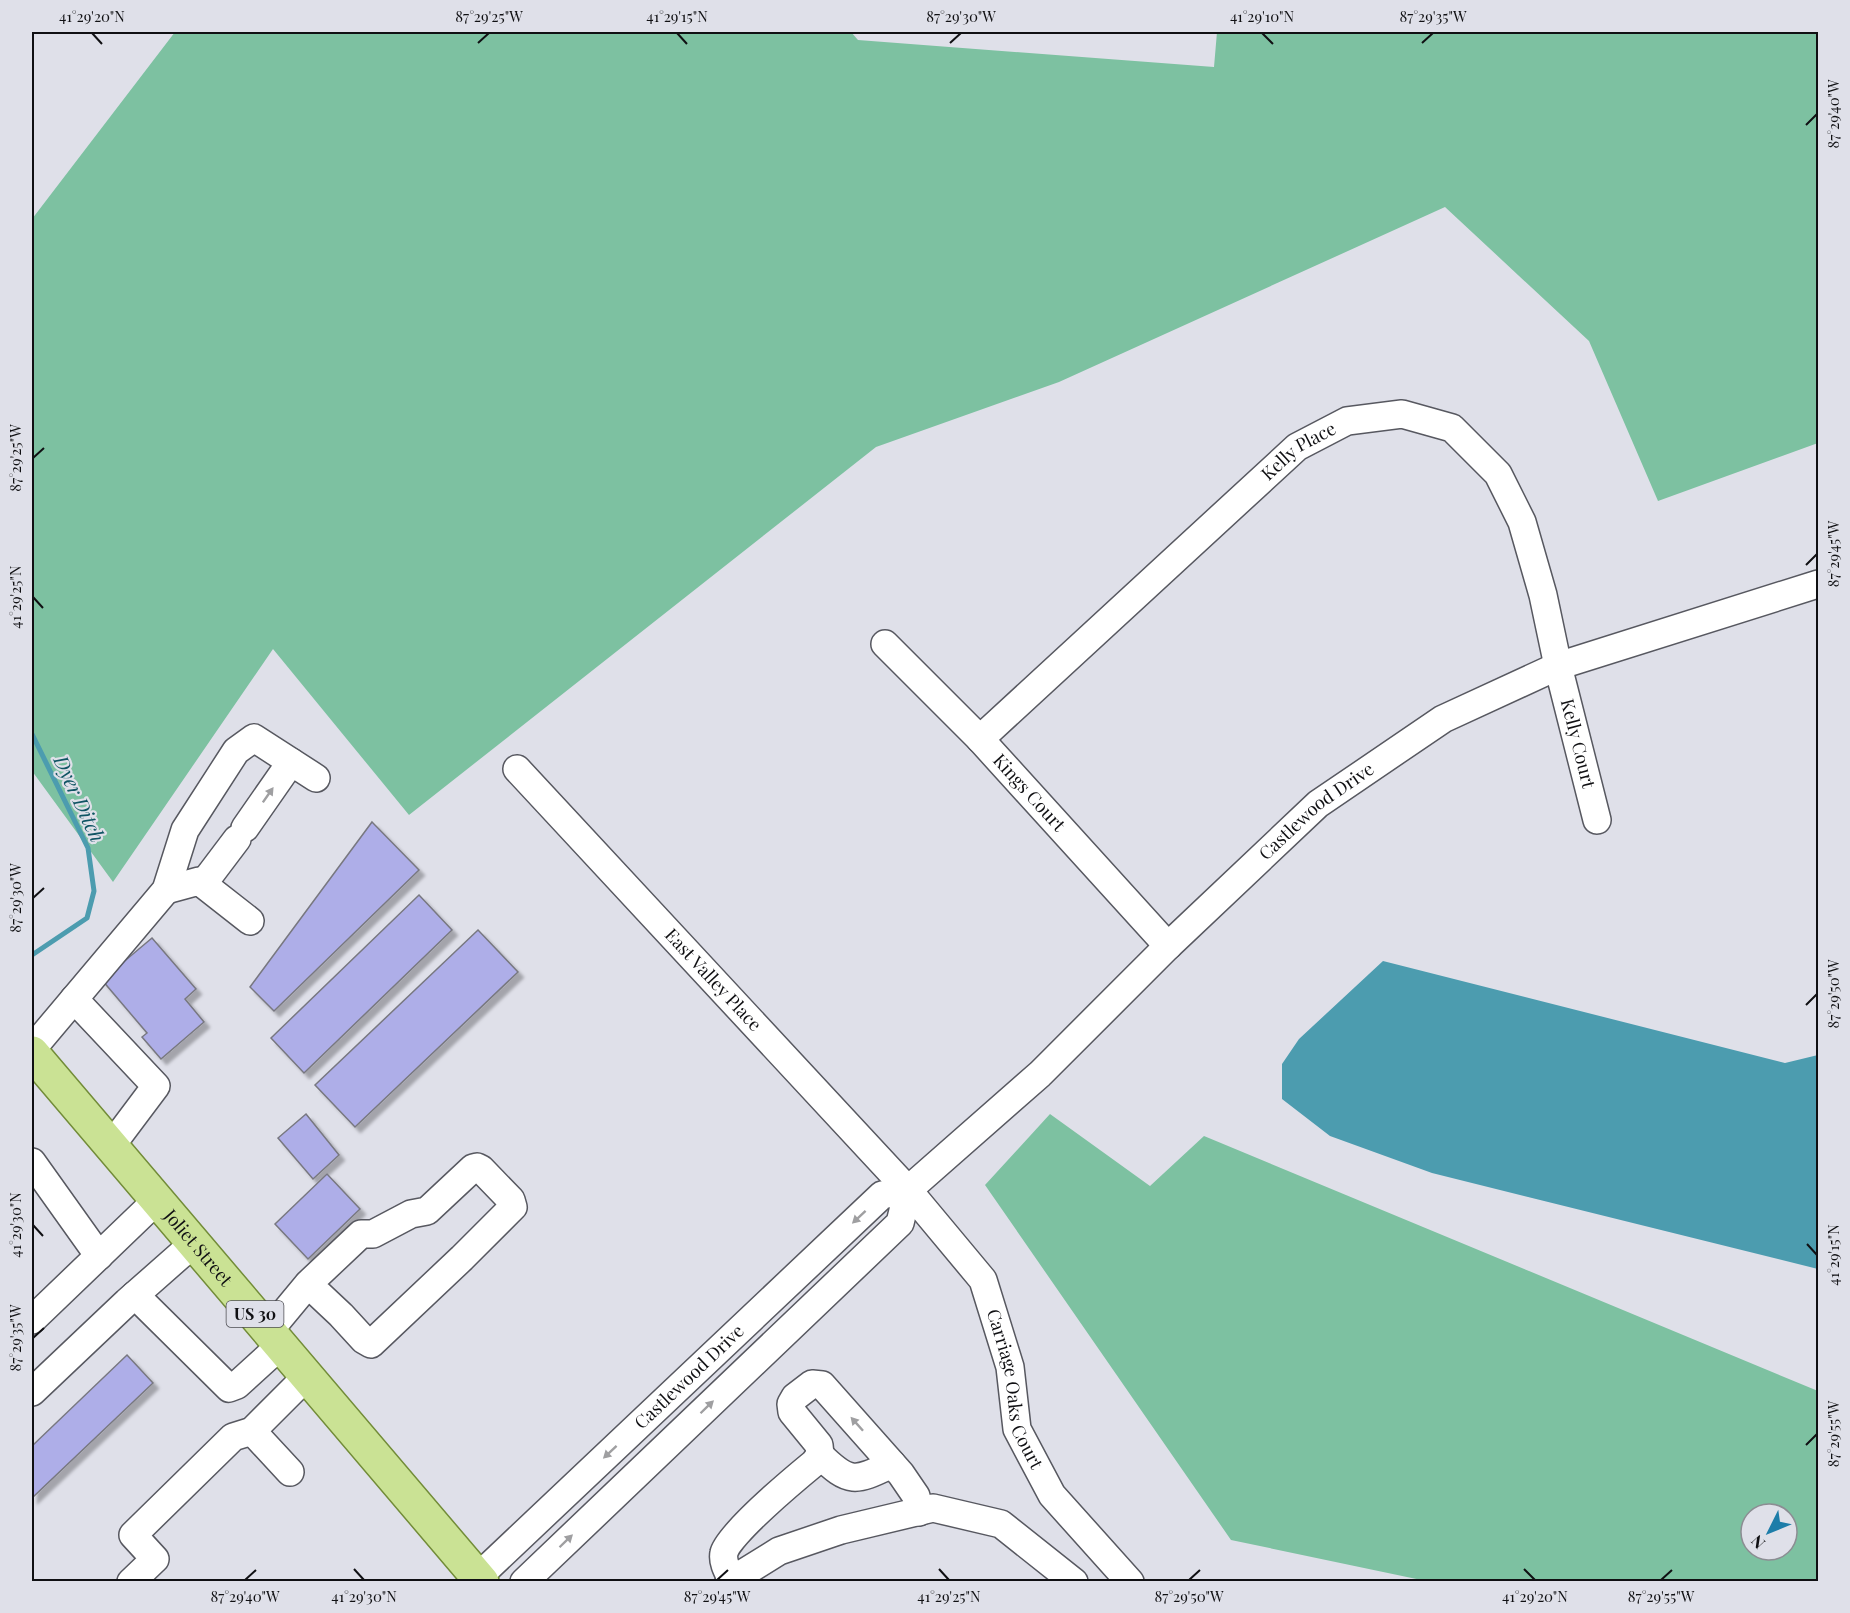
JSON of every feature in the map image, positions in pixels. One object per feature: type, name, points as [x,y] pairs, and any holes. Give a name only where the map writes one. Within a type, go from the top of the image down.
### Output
[{"type":"main road","name":"Joliet Street","points":[[32,1051],[480,1579]]},
{"type":"street","name":"Kelly Place","points":[[980,739],[1297,447],[1347,421],[1401,414],[1452,428],[1498,474],[1522,522],[1543,595],[1558,666]]},
{"type":"street","name":"Castlewood Drive","points":[[480,1579],[882,1195],[908,1190],[1040,1074],[1168,946],[1318,804],[1443,719],[1558,666],[1818,584]]},
{"type":"street","name":"Kings Court","points":[[885,644],[980,739],[1168,946]]},
{"type":"street","name":"Kelly Court","points":[[1558,666],[1597,820]]},
{"type":"street","points":[[32,1051],[166,890],[185,830],[236,751],[254,738],[316,778]]},
{"type":"street","points":[[203,884],[291,762]]},
{"type":"street","name":"East Valley Place","points":[[517,769],[908,1190]]},
{"type":"street","points":[[166,890],[199,881],[250,921]]},
{"type":"street","points":[[74,999],[156,1086],[111,1146]]},
{"type":"street","points":[[32,1162],[99,1256]]},
{"type":"street","points":[[135,1295],[229,1388],[237,1385],[275,1338],[308,1284],[360,1234],[372,1234],[411,1214],[428,1212],[473,1168],[477,1167],[482,1169],[511,1200],[513,1207],[371,1344],[364,1340],[308,1284]]},
{"type":"street","name":"Castlewood Drive","points":[[524,1581],[900,1223],[908,1190]]},
{"type":"street","name":"Carriage Oaks Court","points":[[908,1190],[983,1280],[1010,1367],[1017,1429],[1052,1495],[1130,1581]]},
{"type":"street","points":[[32,1320],[157,1200]]},
{"type":"street","points":[[32,1392],[135,1295],[194,1244]]},
{"type":"street","points":[[131,1581],[155,1559],[134,1535],[233,1437],[252,1431],[307,1376]]},
{"type":"street","points":[[892,1464],[867,1476],[856,1478],[846,1476],[834,1469],[820,1455],[819,1445],[792,1412],[791,1404],[795,1397],[812,1384],[822,1385],[892,1464],[916,1496],[919,1512]]},
{"type":"street","points":[[252,1431],[290,1472]]},
{"type":"street","points":[[820,1455],[729,1543],[724,1552],[724,1563],[730,1581],[778,1551],[842,1530],[933,1508],[1001,1524],[1074,1581]]},
{"type":"green space","points":[[175,32],[851,32],[858,40],[1214,67],[1217,32],[1818,32],[1818,443],[1658,501],[1589,341],[1445,207],[1059,382],[876,447],[409,815],[273,649],[113,882],[32,771],[32,219]]},
{"type":"green space","points":[[1050,1114],[1150,1186],[1204,1136],[1818,1391],[1818,1581],[1426,1581],[1231,1540],[985,1185]]},
{"type":"water","points":[[1383,961],[1785,1063],[1818,1055],[1818,1269],[1432,1173],[1330,1136],[1282,1099],[1282,1064],[1299,1039]]},
{"type":"building","points":[[372,822],[419,870],[274,1011],[250,987]]},
{"type":"building","points":[[419,895],[452,930],[304,1073],[271,1038]]},
{"type":"building","points":[[478,930],[518,972],[355,1127],[315,1085]]},
{"type":"building","points":[[152,938],[196,989],[185,999],[204,1022],[161,1059],[142,1037],[147,1033],[102,980]]},
{"type":"building","points":[[306,1114],[339,1155],[313,1179],[278,1138]]},
{"type":"building","points":[[327,1174],[360,1209],[308,1259],[275,1224]]},
{"type":"building","points":[[127,1355],[153,1383],[32,1498],[32,1446]]},
{"type":"waterway","name":"Dyer Ditch","points":[[32,734],[88,848],[94,891],[87,918],[32,955]]}]
